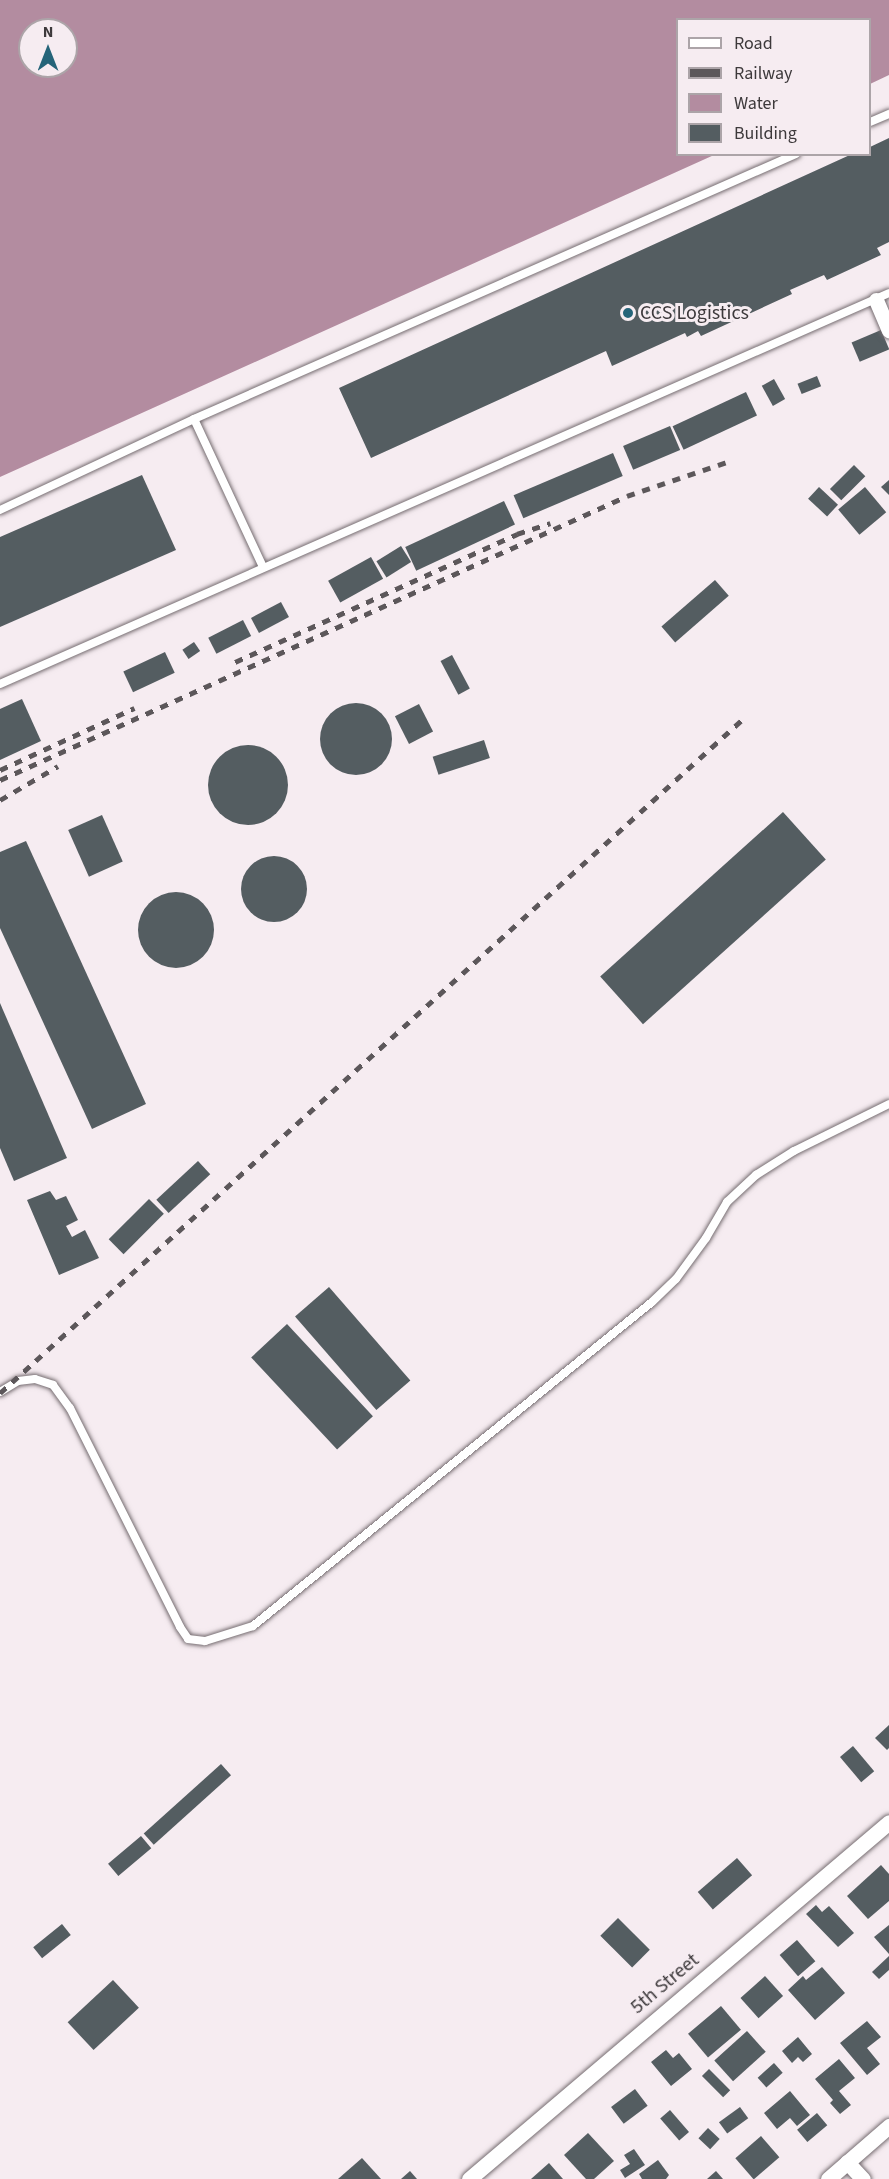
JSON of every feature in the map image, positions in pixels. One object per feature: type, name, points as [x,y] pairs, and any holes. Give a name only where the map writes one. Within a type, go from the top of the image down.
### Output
[{"type":"street","points":[[883,297],[889,330]]},
{"type":"street","name":"5th Street","points":[[469,2179],[889,1822]]},
{"type":"street","points":[[828,2179],[889,2126]]},
{"type":"street","points":[[847,2162],[862,2179]]},
{"type":"lane","points":[[871,122],[889,114]]},
{"type":"lane","points":[[0,510],[194,419],[791,156]]},
{"type":"lane","points":[[0,684],[883,297]]},
{"type":"lane","points":[[194,419],[263,567]]},
{"type":"lane","points":[[0,1392],[18,1381],[35,1378],[53,1385],[70,1408],[188,1639],[205,1641],[253,1626],[652,1302],[676,1279],[706,1238],[727,1202],[756,1175],[794,1151],[889,1104]]},
{"type":"water","points":[[0,0],[889,0],[889,75],[871,84],[871,18],[676,18],[676,156],[712,156],[0,477]]},
{"type":"building","name":"CCS Logistics","points":[[889,138],[889,242],[877,248],[881,255],[827,280],[824,275],[790,290],[792,294],[701,336],[698,331],[687,337],[685,333],[612,366],[606,351],[371,458],[339,388],[848,156],[871,156],[871,147]]},
{"type":"building","points":[[881,330],[889,349],[860,362],[852,343]]},
{"type":"building","points":[[817,376],[821,386],[802,394],[798,384]]},
{"type":"building","points":[[774,379],[785,399],[773,406],[762,386]]},
{"type":"building","points":[[746,392],[757,416],[684,450],[673,426]]},
{"type":"building","points":[[670,426],[680,450],[633,470],[623,446]]},
{"type":"building","points":[[613,453],[623,476],[523,518],[514,495]]},
{"type":"building","points":[[854,465],[865,476],[841,500],[830,489]]},
{"type":"building","points":[[142,475],[176,550],[0,627],[0,537]]},
{"type":"building","points":[[889,480],[889,495],[881,487]]},
{"type":"building","points":[[819,487],[838,505],[827,516],[808,499]]},
{"type":"building","points":[[865,487],[886,512],[859,535],[838,509]]},
{"type":"building","points":[[504,501],[515,525],[416,571],[405,547]]},
{"type":"building","points":[[401,546],[411,562],[386,577],[376,561]]},
{"type":"building","points":[[371,557],[383,579],[340,603],[328,581]]},
{"type":"building","points":[[715,580],[729,596],[675,642],[661,627]]},
{"type":"building","points":[[281,602],[289,617],[259,633],[251,618]]},
{"type":"building","points":[[243,620],[251,636],[216,654],[208,638]]},
{"type":"building","points":[[194,642],[200,651],[189,659],[182,650]]},
{"type":"building","points":[[165,652],[175,673],[133,692],[123,671]]},
{"type":"building","points":[[452,655],[470,689],[458,695],[441,661]]},
{"type":"building","points":[[22,699],[41,741],[0,760],[0,709]]},
{"type":"building","points":[[356,703],[370,706],[382,713],[389,725],[392,739],[389,753],[382,765],[370,772],[356,775],[342,772],[330,765],[323,753],[320,739],[323,725],[330,713],[342,706]]},
{"type":"building","points":[[419,704],[433,732],[409,744],[395,716]]},
{"type":"building","points":[[484,740],[490,758],[439,775],[433,757]]},
{"type":"building","points":[[240,745],[256,745],[270,752],[281,763],[288,777],[285,800],[270,818],[256,825],[240,825],[226,818],[215,807],[208,793],[208,777],[215,763],[226,752]]},
{"type":"building","points":[[783,812],[826,860],[643,1024],[600,977]]},
{"type":"building","points":[[102,815],[123,862],[89,877],[68,830]]},
{"type":"building","points":[[26,841],[146,1104],[92,1129],[0,928],[0,852]]},
{"type":"building","points":[[274,856],[287,859],[297,866],[304,876],[307,889],[304,902],[297,912],[287,919],[274,922],[261,919],[251,912],[244,902],[241,889],[244,876],[251,866],[261,859]]},
{"type":"building","points":[[176,892],[190,895],[203,903],[211,916],[214,930],[211,944],[203,957],[190,965],[176,968],[162,965],[149,957],[141,944],[138,930],[141,916],[149,903],[162,895]]},
{"type":"building","points":[[0,1003],[67,1158],[14,1181],[0,1148]]},
{"type":"building","points":[[198,1161],[210,1174],[169,1213],[156,1200]]},
{"type":"building","points":[[50,1191],[56,1200],[66,1196],[78,1220],[66,1226],[72,1237],[85,1230],[99,1258],[59,1275],[27,1200]]},
{"type":"building","points":[[149,1199],[164,1214],[124,1254],[109,1239]]},
{"type":"building","points":[[329,1287],[410,1381],[376,1410],[295,1317]]},
{"type":"building","points":[[287,1324],[373,1416],[337,1450],[251,1357]]},
{"type":"building","points":[[889,1725],[889,1748],[887,1750],[875,1738]]},
{"type":"building","points":[[853,1746],[874,1771],[861,1782],[840,1757]]},
{"type":"building","points":[[221,1764],[231,1775],[154,1845],[144,1834]]},
{"type":"building","points":[[141,1836],[151,1848],[118,1876],[108,1864]]},
{"type":"building","points":[[737,1858],[752,1875],[713,1909],[698,1892]]},
{"type":"building","points":[[881,1865],[889,1874],[889,1901],[868,1919],[847,1896]]},
{"type":"building","points":[[816,1905],[822,1912],[829,1906],[854,1933],[838,1947],[806,1914]]},
{"type":"building","points":[[618,1918],[650,1950],[632,1967],[600,1936]]},
{"type":"building","points":[[62,1924],[71,1935],[42,1958],[33,1947]]},
{"type":"building","points":[[889,1925],[889,1954],[874,1937]]},
{"type":"building","points":[[797,1940],[815,1961],[798,1976],[780,1955]]},
{"type":"building","points":[[889,1956],[889,1970],[879,1979],[872,1972]]},
{"type":"building","points":[[822,1967],[845,1993],[815,2020],[788,1990],[803,1976],[806,1980]]},
{"type":"building","points":[[765,1976],[783,1996],[759,2018],[740,1998]]},
{"type":"building","points":[[113,1980],[139,2008],[94,2050],[68,2022]]},
{"type":"building","points":[[721,2006],[741,2030],[708,2057],[688,2034]]},
{"type":"building","points":[[867,2021],[881,2037],[867,2048],[880,2064],[867,2075],[840,2043]]},
{"type":"building","points":[[747,2031],[766,2052],[733,2081],[714,2060]]},
{"type":"building","points":[[798,2037],[812,2054],[803,2062],[798,2057],[792,2063],[782,2051]]},
{"type":"building","points":[[666,2050],[673,2058],[679,2053],[692,2069],[671,2086],[651,2062]]},
{"type":"building","points":[[839,2059],[855,2078],[839,2091],[851,2105],[840,2114],[830,2103],[833,2100],[815,2079]]},
{"type":"building","points":[[774,2063],[783,2073],[766,2087],[758,2078]]},
{"type":"building","points":[[709,2069],[730,2090],[723,2097],[702,2076]]},
{"type":"building","points":[[635,2089],[648,2106],[624,2124],[611,2107]]},
{"type":"building","points":[[790,2091],[810,2115],[797,2126],[790,2118],[777,2129],[764,2113]]},
{"type":"building","points":[[740,2107],[748,2118],[727,2134],[719,2122]]},
{"type":"building","points":[[670,2110],[689,2132],[679,2140],[660,2119]]},
{"type":"building","points":[[817,2113],[827,2125],[807,2142],[797,2130]]},
{"type":"building","points":[[708,2128],[720,2139],[710,2149],[698,2138]]},
{"type":"building","points":[[588,2133],[614,2161],[594,2179],[586,2179],[564,2155]]},
{"type":"building","points":[[761,2136],[779,2157],[754,2179],[735,2158]]},
{"type":"building","points":[[634,2149],[645,2165],[625,2178],[620,2170],[630,2164],[624,2155]]},
{"type":"building","points":[[362,2158],[381,2179],[338,2179]]},
{"type":"building","points":[[658,2160],[669,2175],[666,2179],[642,2179],[639,2174]]},
{"type":"building","points":[[549,2163],[563,2179],[531,2179]]},
{"type":"building","points":[[410,2171],[417,2179],[401,2179]]},
{"type":"building","points":[[716,2171],[723,2179],[707,2179]]},
{"type":"railway","points":[[0,780],[627,496],[730,461]]},
{"type":"railway","points":[[235,662],[517,534],[550,523]]},
{"type":"railway","points":[[0,770],[134,708]]},
{"type":"railway","points":[[0,1393],[744,718]]},
{"type":"railway","points":[[0,800],[58,766]]},
{"type":"place","name":"CCS Logistics","points":[[628,313]]}]
